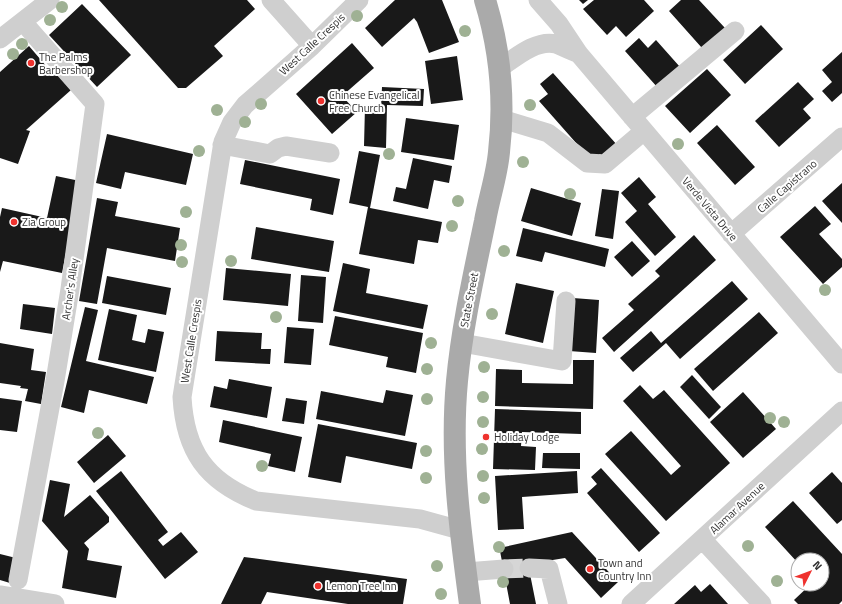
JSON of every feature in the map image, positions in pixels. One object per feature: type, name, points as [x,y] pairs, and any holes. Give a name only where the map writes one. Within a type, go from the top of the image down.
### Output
[{"type":"main road","name":"State Street","points":[[470,604],[460,530],[455,477],[454,429],[462,343],[499,153],[502,119],[500,68],[497,45],[485,0]]},
{"type":"street","points":[[0,39],[50,0]]},
{"type":"street","points":[[271,0],[312,46]]},
{"type":"street","name":"West Calle Crespis","points":[[359,0],[312,46],[245,105],[232,122],[222,145],[182,397],[185,429],[193,448],[204,466],[219,481],[236,493],[256,500],[420,519],[460,530]]},
{"type":"street","name":"Verde Vista Drive","points":[[538,0],[559,24],[579,54],[842,364]]},
{"type":"street","name":"Archer's Alley","points":[[18,580],[68,305],[95,104],[23,22]]},
{"type":"street","points":[[502,119],[548,133],[587,163],[605,164],[638,124],[735,30]]},
{"type":"street","name":"Verde Vista Drive","points":[[500,68],[530,49],[542,45],[554,44],[579,54]]},
{"type":"street","name":"Calle Capistrano","points":[[731,234],[842,137]]},
{"type":"street","points":[[222,145],[270,154],[278,148],[286,146],[330,153]]},
{"type":"street","points":[[462,343],[562,361],[566,301]]},
{"type":"street","name":"Alamar Avenue","points":[[638,602],[842,411]]},
{"type":"street","points":[[703,540],[762,604]]},
{"type":"street","points":[[529,568],[550,569],[558,604]]},
{"type":"street","points":[[466,572],[504,569]]},
{"type":"street","points":[[0,596],[55,604]]},
{"type":"building","points":[[99,0],[247,0],[255,9],[214,46],[223,56],[186,88],[178,88]]},
{"type":"building","points":[[395,0],[442,0],[459,42],[429,53],[414,18],[382,47],[365,28]]},
{"type":"building","points":[[579,0],[588,0],[583,4]]},
{"type":"building","points":[[594,0],[644,0],[654,11],[626,37],[616,26],[607,35],[583,9]]},
{"type":"building","points":[[681,0],[699,0],[725,28],[702,48],[669,11]]},
{"type":"building","points":[[82,4],[131,55],[97,87],[49,35]]},
{"type":"building","points":[[761,25],[783,49],[745,84],[723,60]]},
{"type":"building","points":[[639,38],[648,48],[656,40],[680,67],[658,88],[625,51]]},
{"type":"building","points":[[352,43],[374,68],[342,96],[357,112],[332,134],[296,94]]},
{"type":"building","points":[[29,46],[53,74],[55,72],[71,90],[26,130],[30,131],[18,164],[0,158],[0,72]]},
{"type":"building","points":[[842,52],[842,93],[832,102],[822,91],[832,82],[822,70]]},
{"type":"building","points":[[457,56],[463,100],[431,104],[425,61]]},
{"type":"building","points":[[707,69],[731,95],[690,133],[665,106]]},
{"type":"building","points":[[553,73],[618,146],[604,158],[600,154],[592,161],[539,101],[548,94],[540,84]]},
{"type":"building","points":[[798,82],[814,99],[803,109],[811,118],[779,147],[755,121]]},
{"type":"building","points":[[382,87],[424,89],[423,106],[387,105],[386,148],[364,146],[365,106],[381,107]]},
{"type":"building","points":[[406,118],[459,125],[454,160],[401,152]]},
{"type":"building","points":[[717,125],[755,167],[735,185],[697,143]]},
{"type":"building","points":[[107,134],[193,154],[186,185],[125,172],[121,189],[96,183]]},
{"type":"building","points":[[359,151],[380,155],[370,208],[442,222],[438,243],[418,240],[414,264],[359,254],[368,207],[349,203]]},
{"type":"building","points":[[413,158],[452,166],[449,183],[434,180],[428,209],[393,201],[396,187],[406,189]]},
{"type":"building","points":[[245,160],[340,179],[333,215],[310,210],[312,199],[240,184]]},
{"type":"building","points":[[56,176],[80,181],[62,273],[3,261],[0,272],[0,217],[2,208],[47,218]]},
{"type":"building","points":[[639,177],[656,197],[648,204],[676,237],[655,256],[625,222],[637,211],[621,193]]},
{"type":"building","points":[[842,183],[842,223],[822,201]]},
{"type":"building","points":[[531,188],[581,203],[572,236],[521,221]]},
{"type":"building","points":[[602,189],[619,191],[613,239],[595,236]]},
{"type":"building","points":[[97,198],[118,202],[115,216],[180,228],[175,261],[107,248],[97,304],[79,301]]},
{"type":"building","points":[[815,206],[831,224],[819,234],[842,259],[842,267],[823,284],[780,237]]},
{"type":"building","points":[[256,227],[334,241],[329,272],[251,259]]},
{"type":"building","points":[[523,228],[609,249],[605,267],[545,252],[542,262],[516,256]]},
{"type":"building","points":[[694,235],[716,260],[614,352],[602,338],[634,310],[628,304],[660,276],[655,271]]},
{"type":"building","points":[[632,241],[650,261],[632,277],[614,257]]},
{"type":"building","points":[[343,263],[370,269],[366,293],[428,305],[423,329],[333,311]]},
{"type":"building","points":[[226,268],[291,274],[288,306],[223,300]]},
{"type":"building","points":[[301,275],[326,277],[323,323],[298,321]]},
{"type":"building","points":[[107,276],[171,288],[166,315],[102,303]]},
{"type":"building","points":[[732,281],[748,299],[680,359],[666,343],[633,372],[620,358],[651,331],[661,343]]},
{"type":"building","points":[[516,283],[554,291],[543,343],[505,334]]},
{"type":"building","points":[[573,298],[599,300],[596,353],[569,351]]},
{"type":"building","points":[[23,304],[55,308],[52,334],[20,329]]},
{"type":"building","points":[[85,307],[98,310],[86,361],[154,377],[147,404],[89,390],[84,413],[61,407]]},
{"type":"building","points":[[109,309],[137,315],[132,340],[145,343],[148,329],[164,332],[156,372],[98,360]]},
{"type":"building","points":[[759,312],[778,333],[713,391],[694,369]]},
{"type":"building","points":[[335,316],[423,333],[416,373],[386,367],[388,357],[329,345]]},
{"type":"building","points":[[287,327],[314,329],[311,365],[284,363]]},
{"type":"building","points":[[217,331],[262,333],[261,349],[271,349],[270,364],[215,361]]},
{"type":"building","points":[[0,343],[34,349],[31,370],[46,372],[41,404],[25,401],[28,389],[20,388],[21,386],[0,383]]},
{"type":"building","points":[[573,360],[594,360],[593,409],[495,406],[496,369],[522,370],[522,383],[573,384]]},
{"type":"building","points":[[692,375],[721,407],[709,419],[680,387]]},
{"type":"building","points":[[229,379],[272,387],[267,418],[210,407],[214,386],[227,389]]},
{"type":"building","points":[[640,385],[653,399],[664,390],[730,463],[666,521],[605,454],[631,431],[671,475],[681,466],[623,401]]},
{"type":"building","points":[[386,390],[413,395],[405,436],[316,419],[321,391],[383,403]]},
{"type":"building","points":[[743,392],[776,429],[743,458],[710,422]]},
{"type":"building","points":[[0,398],[22,401],[17,432],[0,430]]},
{"type":"building","points":[[286,398],[307,401],[304,424],[282,421]]},
{"type":"building","points":[[495,409],[581,412],[581,434],[522,432],[521,446],[536,447],[535,470],[493,469]]},
{"type":"building","points":[[223,420],[302,437],[295,472],[268,466],[271,454],[219,442]]},
{"type":"building","points":[[318,424],[417,443],[412,469],[346,456],[341,483],[308,477]]},
{"type":"building","points":[[108,435],[126,456],[94,483],[77,462]]},
{"type":"building","points":[[543,453],[580,453],[580,469],[542,468]]},
{"type":"building","points":[[601,468],[660,533],[639,552],[587,493],[597,484],[591,477]]},
{"type":"building","points":[[121,471],[168,532],[158,540],[163,546],[181,532],[198,552],[165,579],[96,491]]},
{"type":"building","points":[[577,471],[578,493],[522,497],[524,529],[498,530],[495,476]]},
{"type":"building","points":[[832,472],[842,483],[842,520],[837,524],[809,493]]},
{"type":"building","points":[[50,480],[70,484],[64,517],[90,495],[109,517],[109,522],[84,543],[89,549],[87,560],[122,566],[116,598],[62,588],[68,551],[42,521]]},
{"type":"building","points":[[793,501],[842,554],[842,601],[839,604],[798,604],[794,600],[802,592],[830,592],[830,552],[790,552],[790,554],[765,527]]},
{"type":"building","name":"Town and Country Inn","points":[[572,532],[618,582],[601,598],[565,558],[528,564],[536,604],[510,604],[500,551],[504,547]]},
{"type":"building","points":[[0,554],[16,558],[10,583],[0,580]]},
{"type":"building","name":"Lemon Tree Inn","points":[[244,557],[407,579],[403,604],[348,604],[267,592],[261,604],[221,604]]},
{"type":"building","points":[[710,584],[728,604],[674,604],[695,585],[701,592]]},
{"type":"tunnel","points":[[504,569],[529,568]]},
{"type":"place","name":"The Palms Barbershop","points":[[31,63]]},
{"type":"place","name":"Chinese Evangelical Free Church","points":[[321,101]]},
{"type":"place","name":"Zia Group","points":[[14,222]]},
{"type":"place","name":"Holiday Lodge","points":[[486,437]]},
{"type":"place","name":"Town and Country Inn","points":[[590,569]]},
{"type":"place","name":"Lemon Tree Inn","points":[[318,586]]}]
